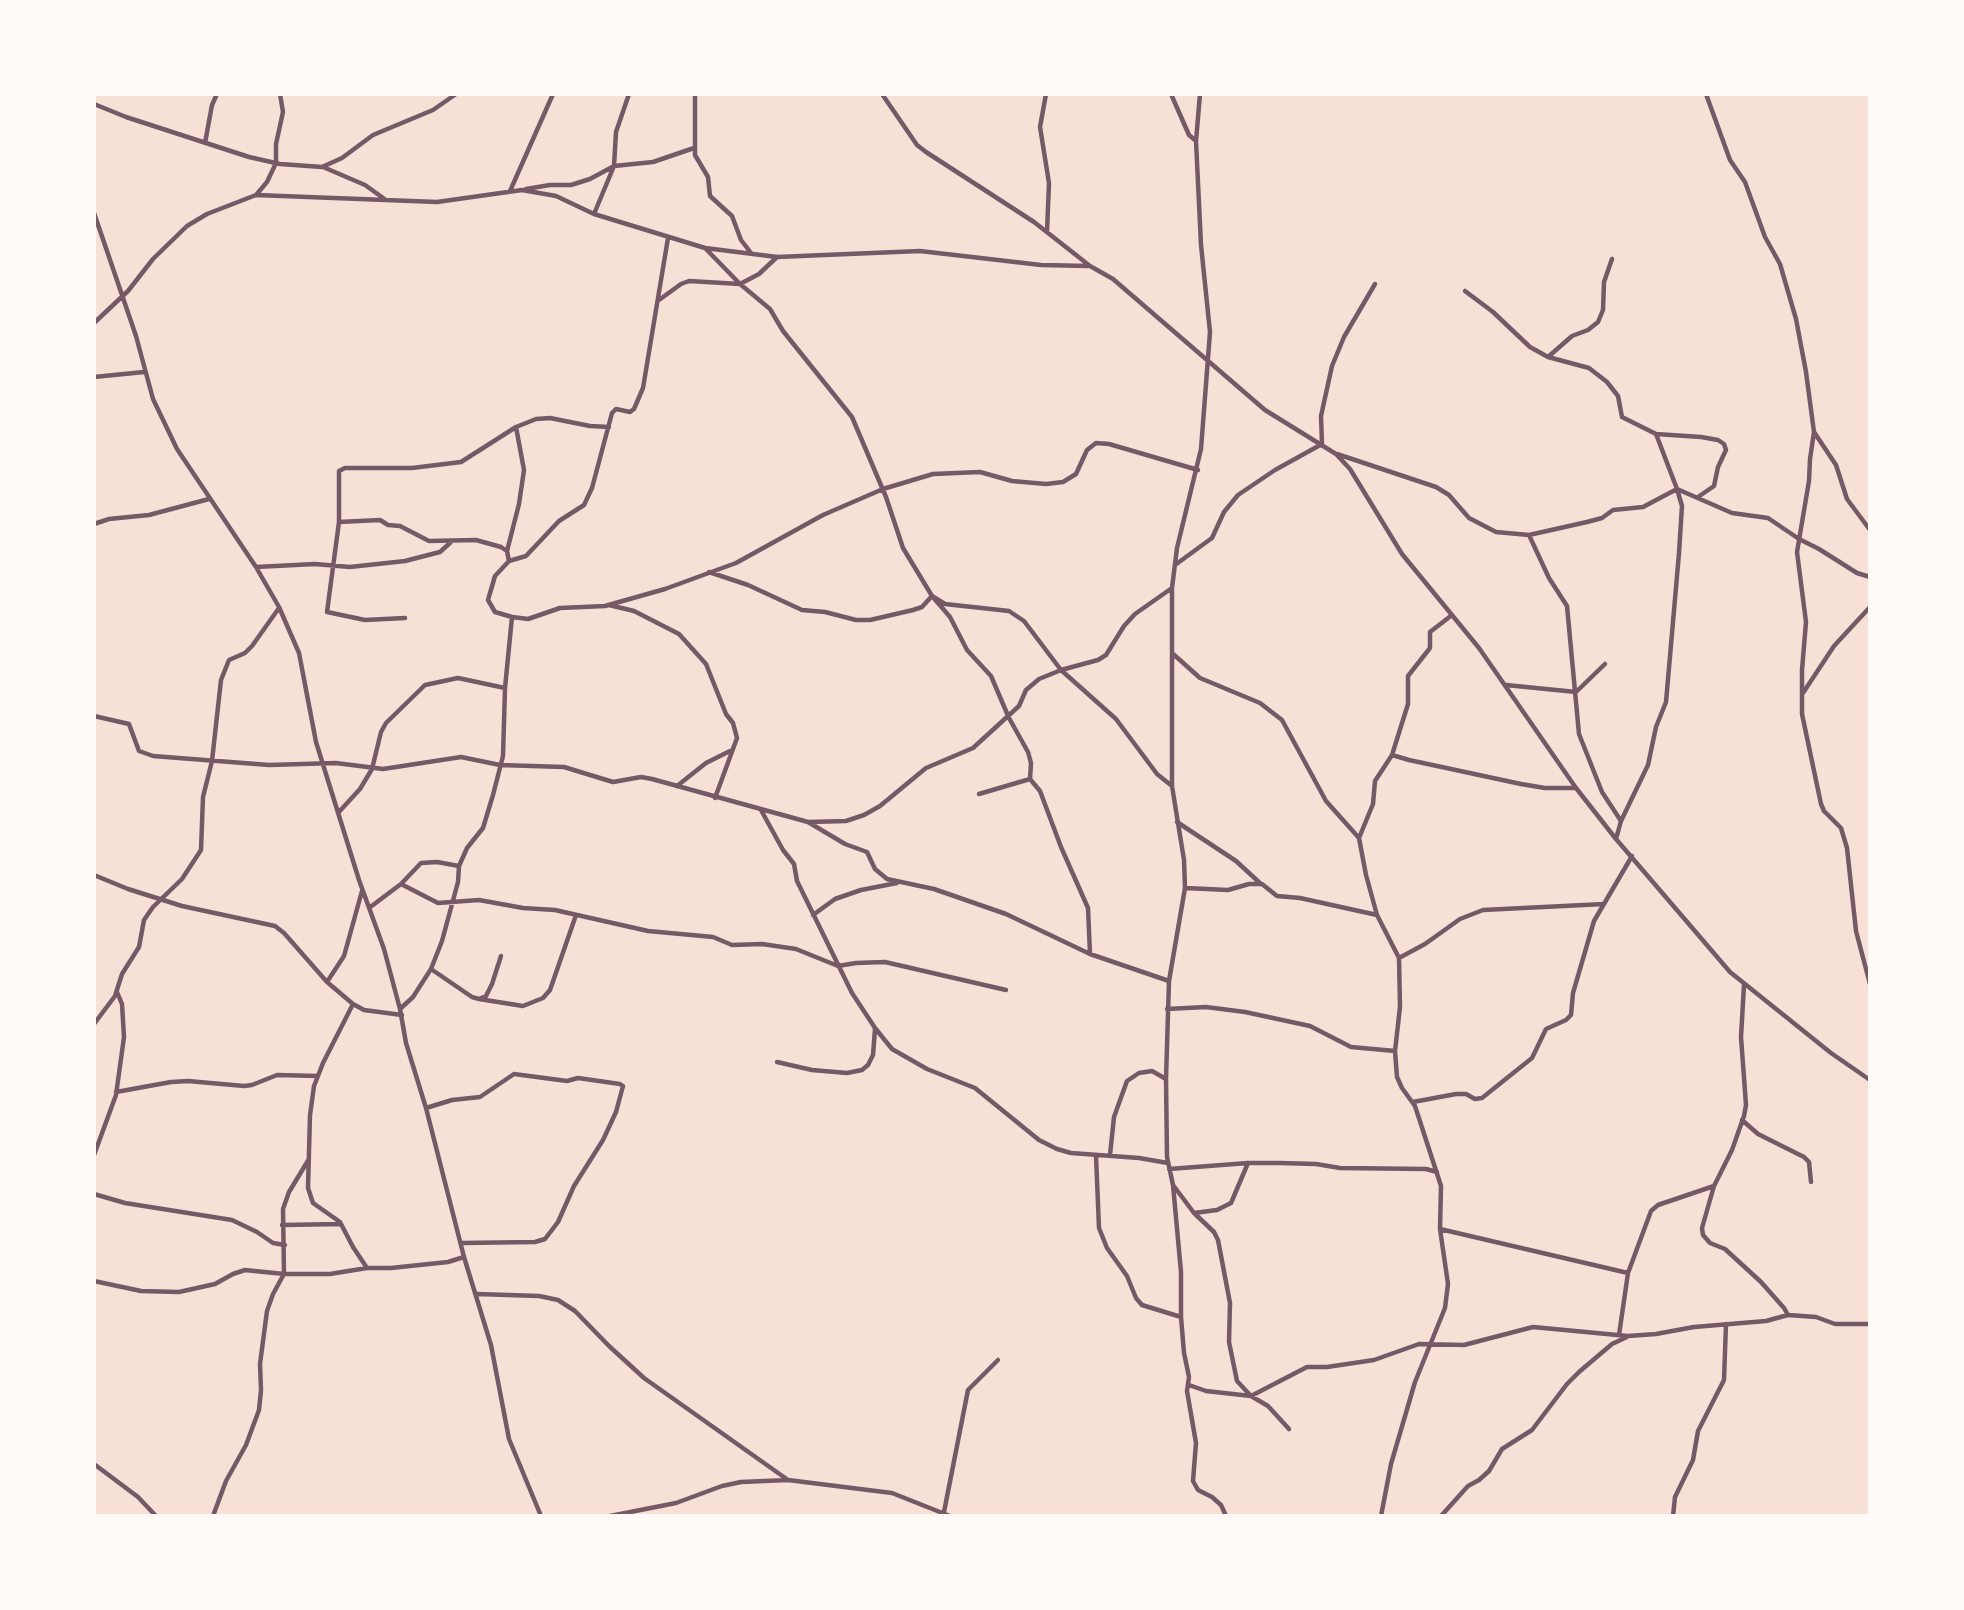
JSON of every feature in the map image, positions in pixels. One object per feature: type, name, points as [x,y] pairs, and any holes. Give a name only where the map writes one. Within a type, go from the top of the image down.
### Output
[{"type":"street","points":[[205,143],[212,105],[217,94]]},
{"type":"street","points":[[256,195],[267,182],[276,163],[276,144],[283,112],[280,94]]},
{"type":"street","points":[[322,167],[342,158],[373,135],[433,110],[456,94]]},
{"type":"street","points":[[510,191],[553,94]]},
{"type":"street","points":[[594,214],[614,166],[616,132],[629,94]]},
{"type":"street","points":[[695,94],[695,155],[708,177],[710,196],[732,216],[741,240],[751,253]]},
{"type":"street","points":[[882,94],[917,145],[1034,222],[1090,267],[1113,279],[1265,411],[1336,454],[1354,475],[1402,554],[1506,685],[1576,788],[1730,972],[1870,1080]]},
{"type":"street","points":[[1045,94],[1040,127],[1049,183],[1047,234]]},
{"type":"street","points":[[1171,94],[1189,135],[1196,141]]},
{"type":"street","points":[[1200,94],[1196,141],[1200,245],[1210,332],[1198,470],[1174,566],[1172,588],[1172,786],[1184,860],[1185,888],[1169,981],[1166,1079],[1169,1166],[1181,1272],[1181,1317],[1189,1385],[1187,1391],[1196,1443],[1193,1481],[1198,1490],[1222,1505],[1226,1516]]},
{"type":"street","points":[[1706,94],[1730,160],[1745,182],[1765,237],[1780,264],[1799,332],[1814,432],[1799,539],[1799,575],[1806,622],[1802,714],[1821,804],[1824,811],[1841,828],[1847,848],[1856,931],[1870,984]]},
{"type":"street","points":[[94,104],[205,143],[276,163],[322,167],[365,185],[386,200]]},
{"type":"street","points":[[94,323],[122,297],[153,259],[187,226],[207,214],[256,195],[437,202],[550,185],[571,185],[590,179],[614,166],[653,162],[694,148]]},
{"type":"street","points":[[522,190],[556,197],[594,214],[705,248],[777,257],[920,251],[1041,265],[1090,267]]},
{"type":"street","points":[[94,213],[136,336],[153,399],[177,449],[256,567],[279,607],[299,653],[316,741],[401,1009],[405,1043],[426,1108],[464,1257],[491,1345],[509,1439],[541,1516]]},
{"type":"street","points":[[668,238],[643,388],[634,410],[630,412],[616,409],[612,413],[592,488],[584,505],[559,521],[526,556],[509,561],[495,576],[488,600],[495,612],[528,619],[560,608],[609,605],[665,589],[736,563],[823,516],[883,489],[933,474],[980,472],[1023,482],[1063,482],[1076,474],[1087,450],[1096,443],[1109,444],[1198,470]]},
{"type":"street","points":[[705,248],[740,284],[770,309],[783,331],[852,417],[883,489],[903,548],[932,596],[950,617],[967,650],[991,676],[1009,718],[1028,752],[1031,763],[1030,779],[1041,791],[1069,868],[1088,908],[1090,954]]},
{"type":"street","points":[[658,301],[689,281],[740,284],[759,274],[777,257]]},
{"type":"street","points":[[1548,357],[1572,336],[1588,330],[1598,322],[1603,310],[1604,282],[1612,259]]},
{"type":"street","points":[[1322,444],[1321,416],[1332,366],[1344,337],[1375,284]]},
{"type":"street","points":[[1465,291],[1530,346],[1548,357],[1575,363],[1595,372],[1618,396],[1622,417],[1652,429],[1656,434],[1682,506],[1666,702],[1656,727],[1648,765],[1621,821],[1616,838]]},
{"type":"street","points":[[94,377],[144,372]]},
{"type":"street","points":[[405,618],[365,620],[327,612],[340,522],[340,471],[345,468],[412,468],[461,462],[516,427],[536,419],[550,418],[609,427]]},
{"type":"street","points":[[509,561],[507,551],[524,470],[516,427]]},
{"type":"street","points":[[1814,432],[1840,474],[1847,499],[1870,530]]},
{"type":"street","points":[[1656,434],[1701,437],[1724,444],[1726,450],[1714,486],[1697,497]]},
{"type":"street","points":[[1174,566],[1212,538],[1224,512],[1238,495],[1275,470],[1322,444]]},
{"type":"street","points":[[1336,454],[1436,486],[1449,495],[1469,518],[1490,530],[1529,535],[1602,518],[1617,509],[1643,507],[1677,489],[1732,513],[1768,518],[1857,573],[1870,577]]},
{"type":"street","points":[[94,524],[109,519],[149,516],[209,499]]},
{"type":"street","points":[[340,522],[380,520],[388,525],[400,526],[422,539],[451,542],[476,540],[507,551]]},
{"type":"street","points":[[1529,535],[1549,578],[1567,606],[1581,741],[1605,798],[1621,821]]},
{"type":"street","points":[[256,567],[350,567],[405,561],[440,552],[451,542]]},
{"type":"street","points":[[708,572],[748,585],[802,610],[825,612],[856,620],[870,620],[913,610],[922,607],[932,596]]},
{"type":"street","points":[[94,716],[129,724],[136,746],[144,754],[212,761],[295,765],[323,763],[372,769],[399,768],[461,757],[500,765],[564,768],[613,782],[640,777],[808,822],[846,821],[880,806],[926,768],[973,748],[1009,718],[1019,706],[1026,690],[1040,679],[1106,656],[1124,626],[1135,614],[1172,588]]},
{"type":"street","points":[[932,596],[946,604],[1009,611],[1024,621],[1061,670],[1116,719],[1157,774],[1172,786]]},
{"type":"street","points":[[609,605],[634,611],[670,628],[683,636],[703,660],[737,738],[715,798]]},
{"type":"street","points":[[94,1024],[117,991],[126,968],[139,947],[144,920],[153,906],[182,879],[201,850],[203,797],[212,761],[220,680],[229,660],[253,646],[279,607]]},
{"type":"street","points":[[1802,697],[1808,683],[1833,646],[1870,607]]},
{"type":"street","points":[[1359,838],[1373,804],[1375,781],[1392,755],[1408,704],[1408,676],[1430,648],[1430,632],[1452,615]]},
{"type":"street","points":[[401,1009],[413,997],[431,970],[458,882],[459,866],[467,848],[483,828],[503,756],[505,688],[512,617]]},
{"type":"street","points":[[1172,653],[1200,678],[1260,703],[1282,720],[1326,801],[1359,838],[1377,915],[1399,958],[1400,1007],[1395,1051],[1399,1083],[1413,1102],[1438,1172],[1441,1186],[1440,1229],[1448,1284],[1445,1308],[1415,1382],[1391,1464],[1381,1516]]},
{"type":"street","points":[[1506,685],[1576,692],[1605,664]]},
{"type":"street","points":[[338,813],[360,789],[372,769],[383,728],[425,685],[458,678],[505,688]]},
{"type":"street","points":[[676,787],[706,764],[731,750]]},
{"type":"street","points":[[1392,755],[1521,784],[1545,788],[1576,788]]},
{"type":"street","points":[[979,794],[1030,779]]},
{"type":"street","points":[[761,810],[794,864],[797,881],[813,915],[856,1001],[874,1028],[892,1049],[927,1069],[975,1088],[1039,1140],[1071,1153],[1110,1155],[1169,1166],[1316,1164],[1340,1168],[1426,1169],[1438,1172]]},
{"type":"street","points":[[808,822],[845,844],[867,852],[877,872],[887,879],[934,889],[1006,914],[1090,954],[1169,981]]},
{"type":"street","points":[[1177,822],[1251,873],[1277,896],[1300,898],[1377,915]]},
{"type":"street","points":[[1413,1102],[1456,1094],[1482,1098],[1532,1058],[1546,1029],[1571,1015],[1577,979],[1594,921],[1632,856]]},
{"type":"street","points":[[369,908],[401,884],[421,863],[437,862],[459,866]]},
{"type":"street","points":[[94,875],[201,911],[275,926],[327,982],[353,1004],[363,1010],[402,1015]]},
{"type":"street","points":[[813,915],[835,899],[861,890],[898,883]]},
{"type":"street","points":[[401,884],[426,899],[439,903],[491,901],[576,915],[648,931],[713,937],[732,945],[757,944],[796,949],[838,966],[885,962],[1006,990]]},
{"type":"street","points":[[1185,888],[1228,890],[1249,884],[1262,884]]},
{"type":"street","points":[[327,982],[345,952],[362,890]]},
{"type":"street","points":[[1399,958],[1425,944],[1460,919],[1483,910],[1604,904]]},
{"type":"street","points":[[431,970],[472,997],[523,1006],[543,998],[550,990],[576,915]]},
{"type":"street","points":[[479,999],[486,996],[501,956]]},
{"type":"street","points":[[1744,985],[1741,1037],[1746,1105],[1703,1219],[1703,1235],[1710,1243],[1725,1249],[1761,1282],[1788,1315]]},
{"type":"street","points":[[94,1155],[116,1092],[124,1037],[122,1004],[117,991]]},
{"type":"street","points":[[353,1004],[318,1076],[310,1103],[308,1188],[312,1201],[337,1218],[367,1268]]},
{"type":"street","points":[[1167,1009],[1206,1007],[1245,1012],[1310,1026],[1351,1047],[1395,1051]]},
{"type":"street","points":[[777,1062],[812,1070],[847,1073],[862,1070],[873,1055],[874,1028]]},
{"type":"street","points":[[1110,1155],[1114,1117],[1127,1081],[1139,1073],[1152,1071],[1166,1079]]},
{"type":"street","points":[[426,1108],[452,1100],[480,1097],[514,1074],[567,1081],[578,1078],[620,1084],[623,1087],[616,1112],[603,1140],[574,1186],[558,1222],[545,1239],[535,1242],[461,1243]]},
{"type":"street","points":[[116,1092],[171,1082],[244,1086],[259,1083],[272,1075],[318,1076]]},
{"type":"street","points":[[1742,1120],[1758,1134],[1810,1162],[1811,1182]]},
{"type":"street","points":[[1096,1156],[1099,1228],[1107,1248],[1127,1276],[1136,1298],[1142,1305],[1181,1317]]},
{"type":"street","points":[[213,1516],[259,1410],[260,1364],[267,1311],[284,1274],[283,1209],[289,1192],[309,1159]]},
{"type":"street","points":[[1194,1213],[1217,1210],[1231,1203],[1248,1163]]},
{"type":"street","points":[[1173,1185],[1218,1240],[1230,1303],[1230,1355],[1237,1381],[1251,1396],[1268,1406],[1289,1429]]},
{"type":"street","points":[[1619,1335],[1628,1273],[1651,1211],[1658,1205],[1714,1186]]},
{"type":"street","points":[[94,1195],[125,1203],[232,1220],[272,1243],[285,1245]]},
{"type":"street","points":[[282,1225],[341,1224]]},
{"type":"street","points":[[1440,1229],[1628,1273]]},
{"type":"street","points":[[94,1281],[141,1291],[179,1292],[215,1284],[233,1273],[245,1270],[284,1274],[330,1274],[367,1268],[448,1262],[464,1257]]},
{"type":"street","points":[[477,1294],[539,1296],[558,1300],[575,1311],[644,1378],[788,1480]]},
{"type":"street","points":[[1189,1385],[1206,1391],[1251,1396],[1307,1367],[1366,1362],[1419,1344],[1464,1345],[1533,1327],[1628,1336],[1766,1321],[1788,1315],[1816,1317],[1835,1324],[1870,1324]]},
{"type":"street","points":[[1673,1516],[1675,1497],[1693,1460],[1698,1431],[1724,1380],[1726,1324]]},
{"type":"street","points":[[1441,1516],[1468,1486],[1489,1471],[1502,1448],[1532,1430],[1579,1371],[1612,1344],[1628,1336]]},
{"type":"street","points":[[944,1512],[968,1390],[998,1360]]},
{"type":"street","points":[[94,1464],[138,1497],[156,1516]]},
{"type":"street","points":[[610,1516],[676,1503],[741,1482],[788,1480],[892,1493],[950,1516]]}]
